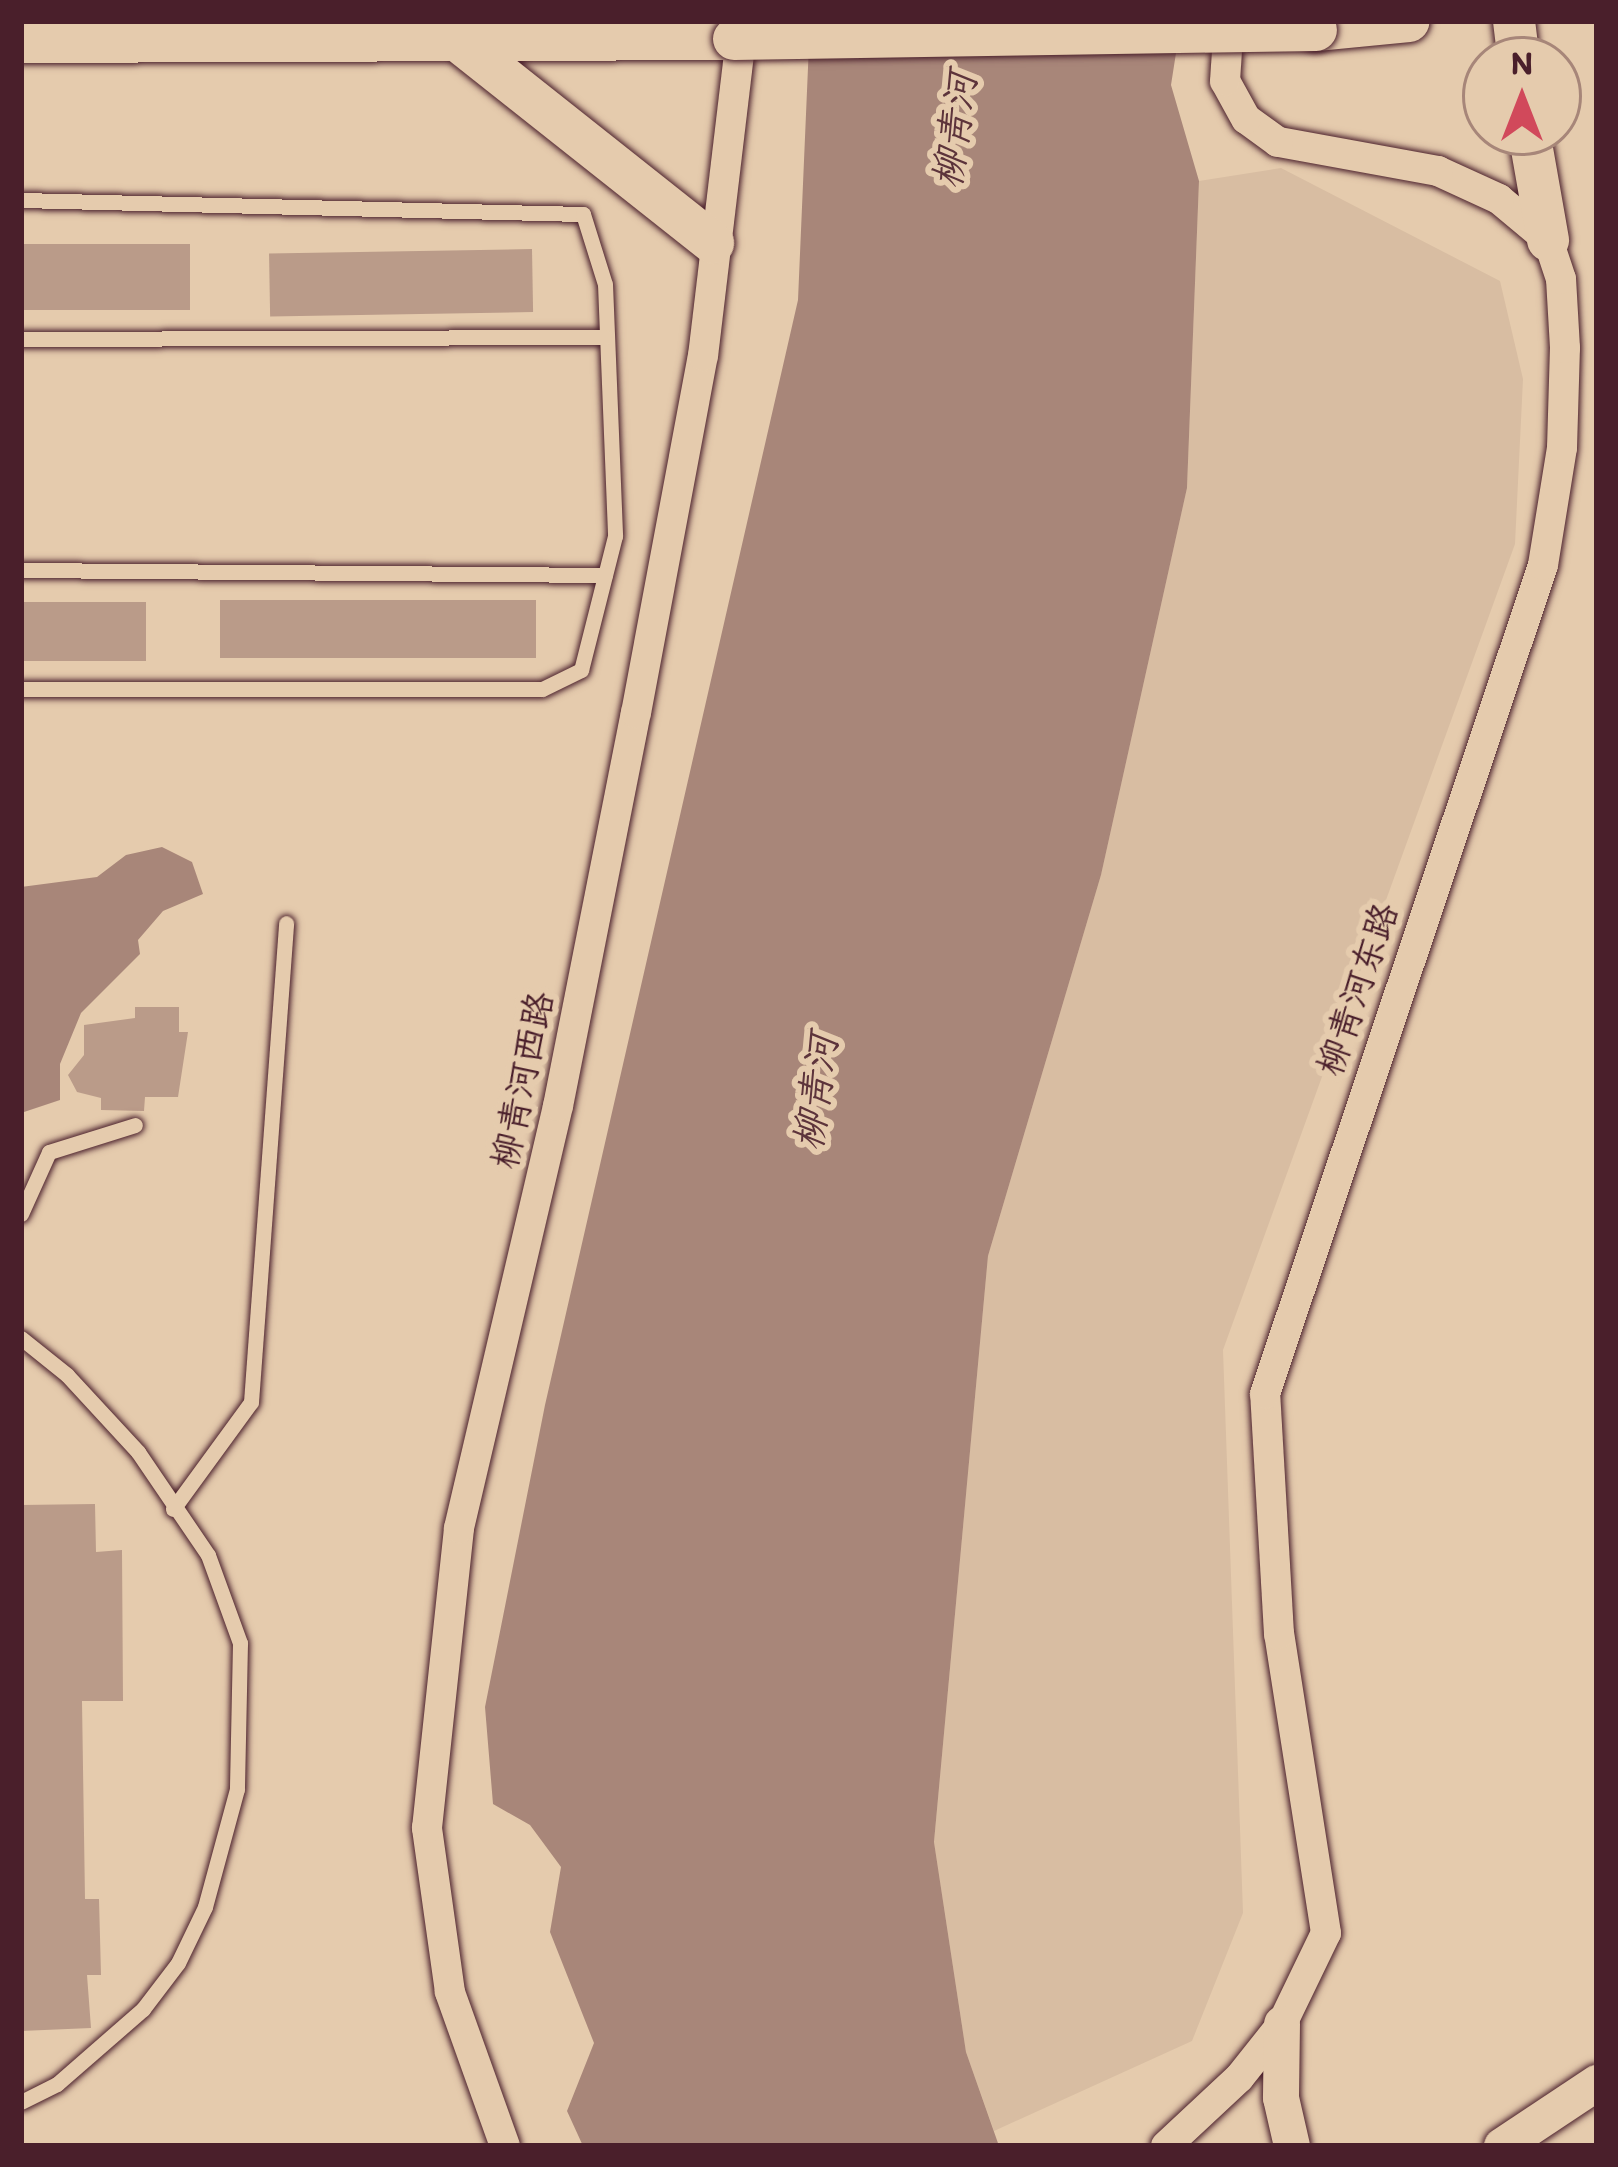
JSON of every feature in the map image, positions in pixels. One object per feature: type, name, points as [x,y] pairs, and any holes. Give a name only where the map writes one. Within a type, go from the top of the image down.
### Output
[{"type":"main road","points":[[21,41],[457,40],[739,30],[1316,30],[1409,21]]},
{"type":"main road","points":[[457,40],[713,243]]},
{"type":"main road","points":[[1533,156],[1548,240]]},
{"type":"street","points":[[1229,21],[1225,81],[1246,119],[1277,142],[1438,172],[1499,199],[1548,240]]},
{"type":"street","name":"柳青河西路","points":[[506,2146],[450,1993],[427,1828],[459,1528],[559,1106],[704,356],[739,30]]},
{"type":"street","name":"柳青河东路","points":[[1166,2146],[1239,2078],[1282,2024],[1326,1933],[1279,1634],[1265,1394],[1543,565],[1562,448],[1565,348],[1561,279],[1548,240]]},
{"type":"street","points":[[1282,2024],[1281,2098],[1292,2146]]},
{"type":"street","points":[[1502,2146],[1597,2083]]},
{"type":"street","points":[[1538,2146],[1597,2107]]},
{"type":"lane","points":[[21,200],[583,214],[605,284],[615,536],[580,670],[542,689],[21,689]]},
{"type":"lane","points":[[21,339],[605,338]]},
{"type":"lane","points":[[21,570],[605,575]]},
{"type":"lane","points":[[172,1509],[251,1402],[286,923]]},
{"type":"lane","points":[[21,1214],[49,1152],[135,1125]]},
{"type":"lane","points":[[21,1338],[103,1411],[208,1555],[240,1643],[230,1832],[178,1963],[105,2046],[21,2102]]},
{"type":"shaded area","points":[[1281,168],[1500,281],[1523,379],[1515,544],[1223,1350],[1243,1913],[1192,2041],[994,2131],[966,2052],[934,1842],[988,1256],[1101,875],[1187,488],[1199,181]]},
{"type":"water","name":"柳青河","points":[[810,21],[1181,21],[1171,85],[1199,181],[1187,488],[1101,875],[988,1256],[934,1842],[966,2052],[999,2146],[583,2146],[567,2111],[594,2043],[550,1932],[561,1867],[530,1825],[493,1804],[485,1707],[545,1405],[798,300]]},
{"type":"water","points":[[162,847],[192,862],[203,894],[163,911],[138,940],[140,954],[81,1013],[60,1064],[60,1100],[21,1113],[21,887],[97,877],[126,855]]},
{"type":"building","points":[[21,244],[190,244],[190,310],[21,310]]},
{"type":"building","points":[[532,249],[533,312],[270,317],[269,254]]},
{"type":"building","points":[[220,600],[536,600],[536,658],[220,658]]},
{"type":"building","points":[[21,602],[146,602],[146,661],[21,661]]},
{"type":"building","points":[[135,1007],[179,1007],[179,1032],[188,1032],[178,1097],[145,1097],[144,1111],[101,1110],[101,1098],[77,1092],[68,1075],[84,1055],[84,1025],[135,1018]]},
{"type":"building","points":[[95,1504],[96,1552],[122,1550],[123,1701],[82,1701],[85,1899],[99,1899],[101,1975],[87,1975],[91,2028],[21,2031],[21,1505]]}]
